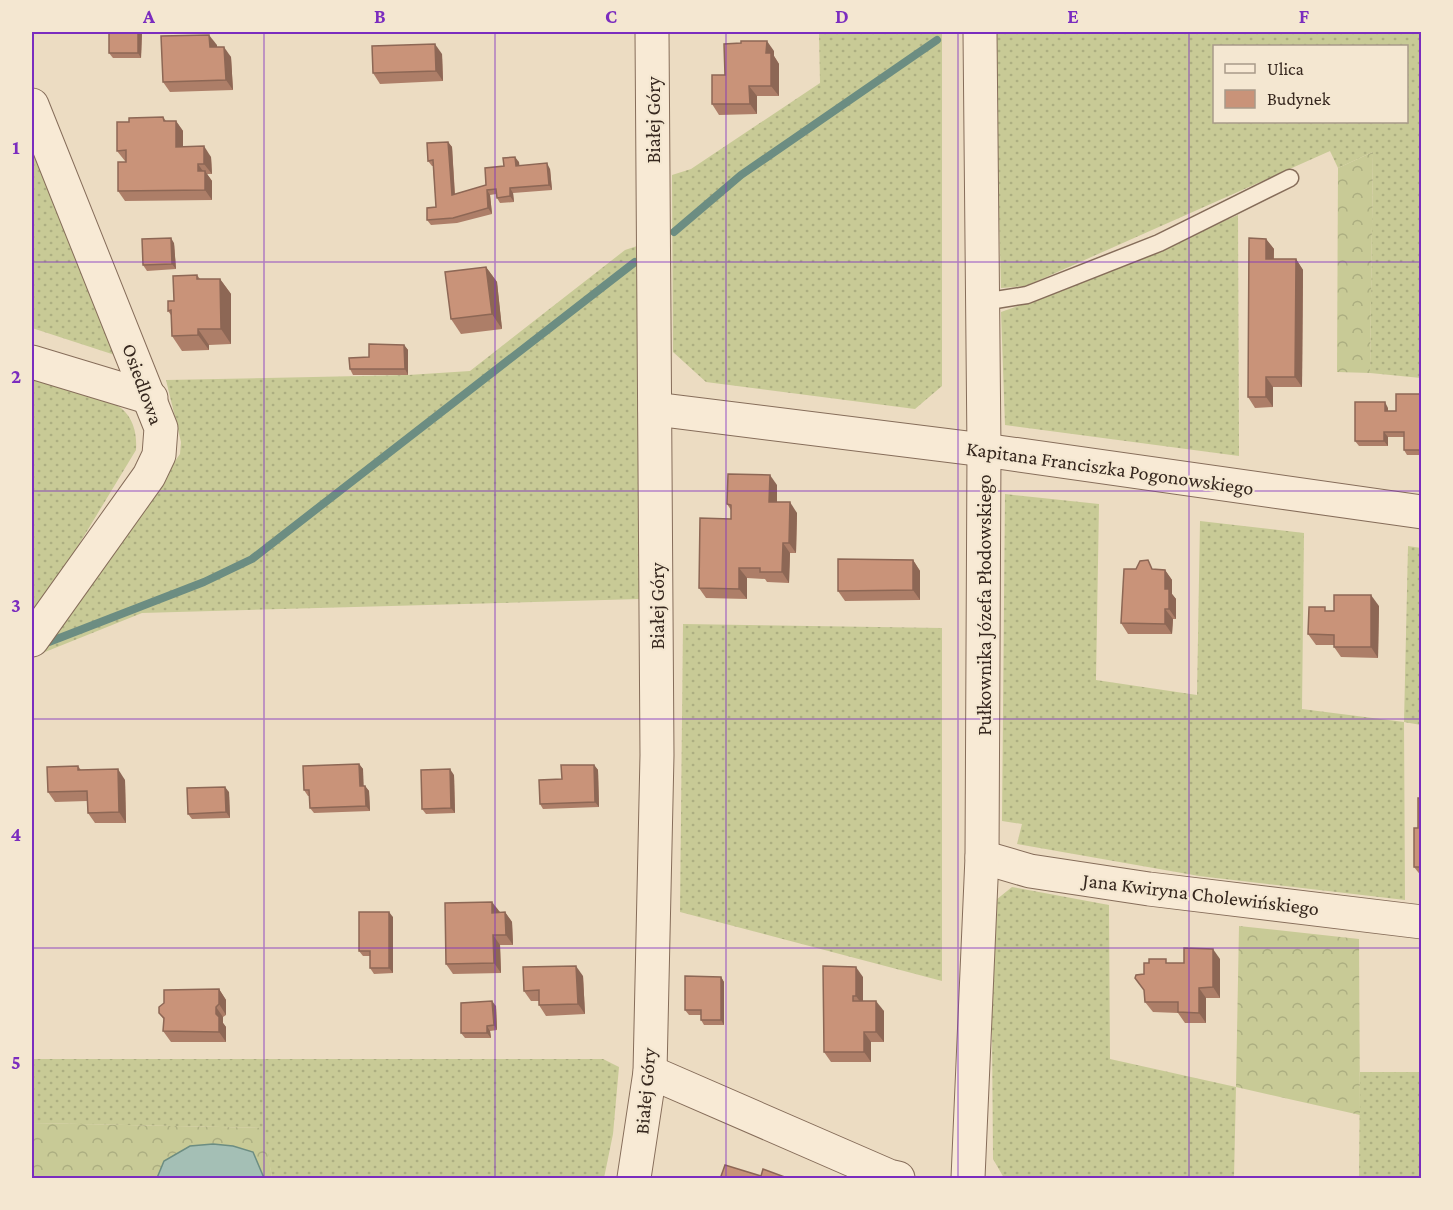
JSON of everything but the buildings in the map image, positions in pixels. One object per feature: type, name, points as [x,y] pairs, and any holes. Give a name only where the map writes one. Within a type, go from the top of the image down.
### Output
[{"type":"street","name":"Białej Góry","points":[[634,1179],[650,1072],[657,755],[652,32]]},
{"type":"street","name":"Pułkownika Józefa Płodowskiego","points":[[968,1179],[982,857],[984,450],[980,32]]},
{"type":"street","name":"Osiedlowa","points":[[32,105],[151,398],[161,428],[159,454],[149,476],[32,640]]},
{"type":"street","points":[[32,362],[151,398]]},
{"type":"street","name":"Kapitana Franciszka Pogonowskiego","points":[[655,409],[984,450],[1422,512]]},
{"type":"street","name":"Jana Kwiryna Cholewińskiego","points":[[982,857],[1030,872],[1149,889],[1422,922]]},
{"type":"street","points":[[650,1072],[898,1179]]},
{"type":"lane","points":[[983,302],[1027,295],[1159,243],[1290,178]]},
{"type":"green space","points":[[819,32],[942,32],[942,386],[915,409],[706,382],[673,352],[672,175],[691,169],[820,83]]},
{"type":"green space","points":[[994,32],[1421,32],[1421,378],[1370,373],[1373,152],[1338,168],[1330,151],[1026,286],[1001,288]]},
{"type":"green space","points":[[32,142],[121,357],[32,328]]},
{"type":"green space","points":[[1373,152],[1370,373],[1337,372],[1338,168]]},
{"type":"green space","points":[[1238,215],[1239,456],[1005,425],[1001,312],[1050,295]]},
{"type":"green space","points":[[640,245],[640,599],[142,613],[35,656],[180,454],[181,442],[166,380],[408,375],[470,371],[625,250]]},
{"type":"green space","points":[[32,378],[93,396],[121,408],[132,422],[136,450],[32,622]]},
{"type":"green space","points":[[1005,494],[1099,504],[1096,680],[1197,695],[1200,521],[1304,533],[1302,709],[1404,722],[1405,900],[1199,876],[1017,844],[1022,824],[1002,821]]},
{"type":"green space","points":[[1408,546],[1421,548],[1421,725],[1404,722]]},
{"type":"green space","points":[[683,624],[942,628],[942,981],[680,912]]},
{"type":"green space","points":[[1012,887],[1109,905],[1110,1059],[1236,1087],[1234,1178],[1004,1178],[993,1159],[991,904]]},
{"type":"green space","points":[[1239,926],[1359,939],[1360,1115],[1236,1087]]},
{"type":"green space","points":[[32,1059],[603,1059],[619,1067],[613,1134],[604,1178],[272,1178],[263,1128],[32,1123]]},
{"type":"green space","points":[[1360,1072],[1421,1072],[1421,1178],[1359,1178]]},
{"type":"green space","points":[[32,1123],[264,1128],[272,1178],[32,1178]]},
{"type":"shaded area","points":[[213,1144],[233,1146],[253,1152],[264,1178],[157,1178],[164,1161],[190,1146]]},
{"type":"waterway","points":[[674,232],[741,175],[937,40]]},
{"type":"waterway","points":[[49,642],[204,582],[252,559],[635,262]]}]
